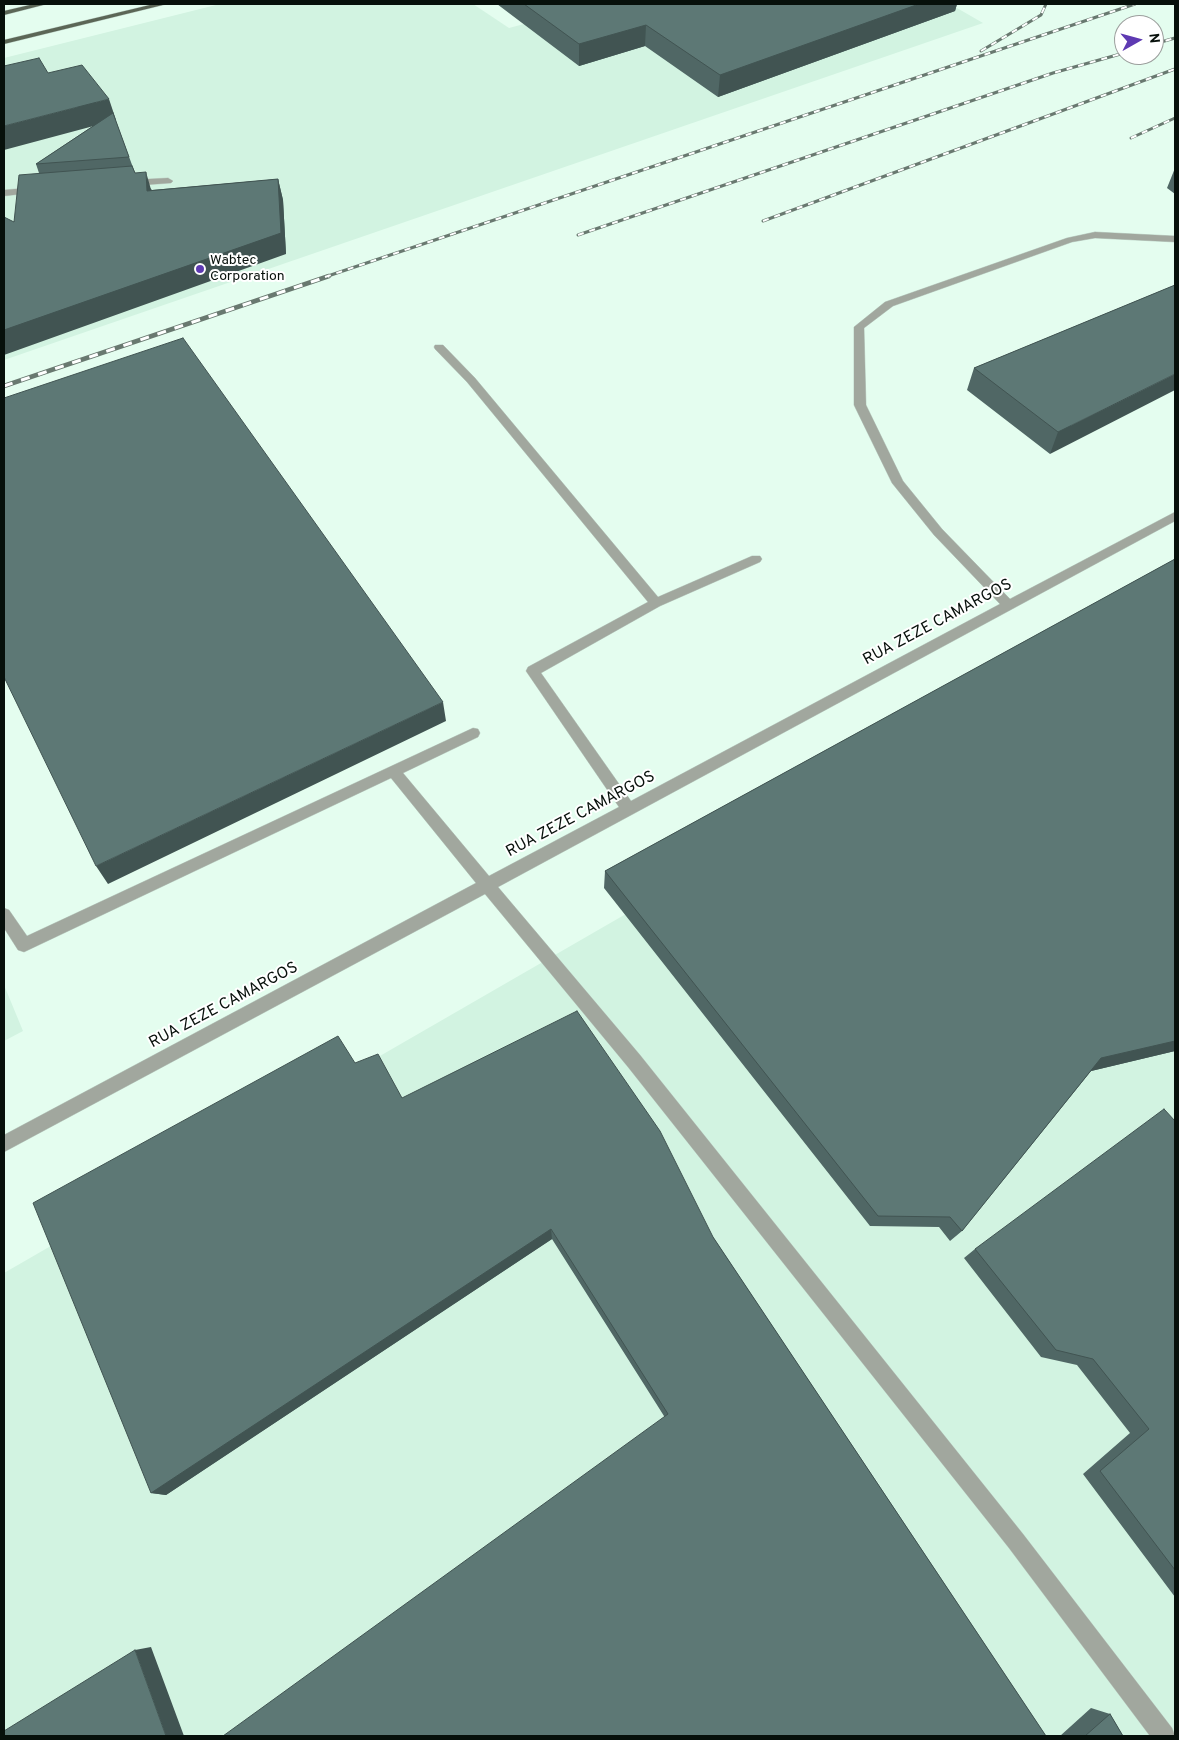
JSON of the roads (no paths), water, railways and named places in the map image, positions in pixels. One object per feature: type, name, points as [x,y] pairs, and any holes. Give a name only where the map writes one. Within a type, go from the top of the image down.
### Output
[{"type":"main road","points":[[4,13],[43,4]]},
{"type":"main road","points":[[4,42],[163,4]]},
{"type":"street","points":[[120,184],[168,181]]},
{"type":"street","points":[[4,193],[43,189]]},
{"type":"street","points":[[1008,605],[938,532],[898,483],[860,405],[859,326],[889,304],[1070,240],[1095,235],[1175,239]]},
{"type":"street","points":[[439,347],[471,380],[656,604]]},
{"type":"street","name":"RUA ZEZE CAMARGOS","points":[[4,1144],[1175,516]]},
{"type":"street","points":[[629,809],[533,671],[656,604],[756,559]]},
{"type":"street","points":[[4,915],[24,945],[473,733]]},
{"type":"street","points":[[393,771],[671,1107],[1016,1541],[1164,1736]]},
{"type":"railway","points":[[981,51],[1041,15],[1046,4]]},
{"type":"railway","points":[[325,277],[1135,4]]},
{"type":"railway","points":[[1164,41],[1175,38]]},
{"type":"railway","points":[[578,235],[1053,73],[1114,56]]},
{"type":"railway","points":[[763,221],[1175,69]]},
{"type":"railway","points":[[1131,138],[1175,118]]},
{"type":"railway","points":[[4,386],[329,276]]},
{"type":"place","name":"Wabtec Corporation","points":[[200,269]]}]
